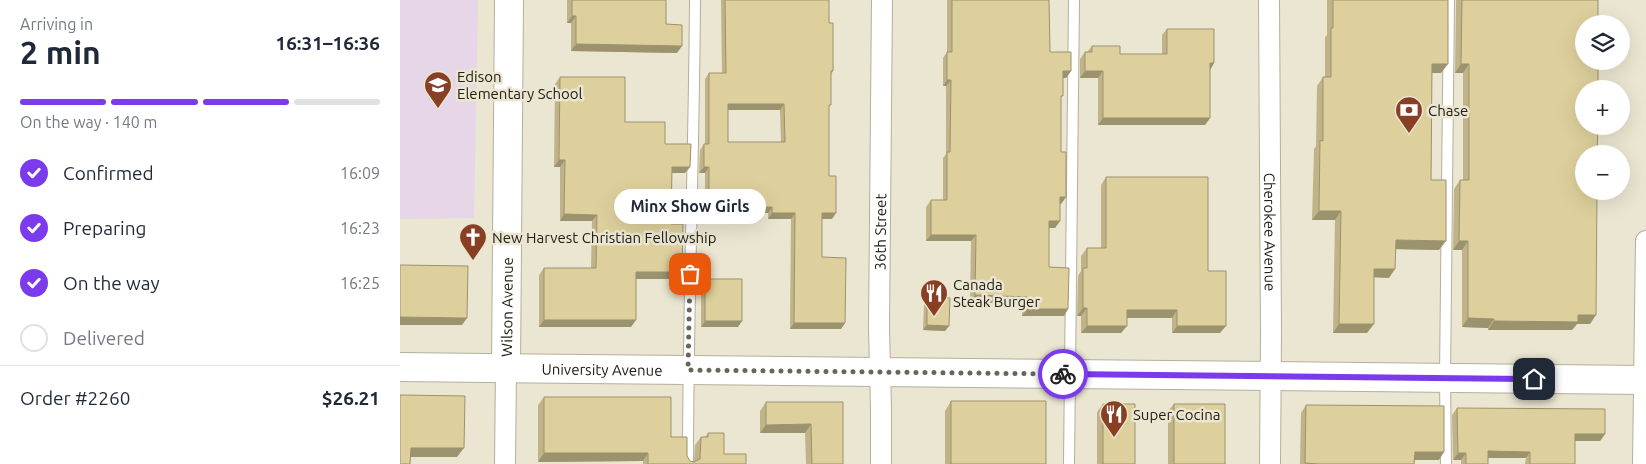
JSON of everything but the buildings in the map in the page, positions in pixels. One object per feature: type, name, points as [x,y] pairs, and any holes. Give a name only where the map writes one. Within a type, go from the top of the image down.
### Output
[{"type":"main road","name":"Wilson Avenue","points":[[506,368],[509,0]]},
{"type":"main road","name":"University Avenue","points":[[400,367],[1645,380]]},
{"type":"street","name":"36th Street","points":[[881,464],[879,328],[882,0]]},
{"type":"street","name":"Cherokee Avenue","points":[[1269,0],[1270,464]]},
{"type":"street","points":[[1643,464],[1646,241]]},
{"type":"street","name":"Wilson Avenue","points":[[505,464],[506,368]]},
{"type":"lane","points":[[688,464],[695,0]]},
{"type":"lane","points":[[1069,464],[1074,0]]},
{"type":"lane","points":[[1446,464],[1444,378],[1449,0]]},
{"type":"shaded area","name":"Edison Elementary School","points":[[400,0],[478,0],[474,218],[400,219]]},
{"type":"way so far","points":[[690,274],[688,370],[1063,374]]},
{"type":"place","name":"Edison Elementary School","points":[[438,109]]},
{"type":"place","name":"Chase","points":[[1409,134]]},
{"type":"place","name":"New Harvest Christian Fellowship","points":[[473,261]]},
{"type":"place","name":"Minx Show Girls","points":[[690,274]]},
{"type":"place","name":"Canada Steak Burger","points":[[934,317]]},
{"type":"place","name":"Super Cocina","points":[[1114,438]]},
{"type":"route","points":[[1063,374],[1534,379]]}]
